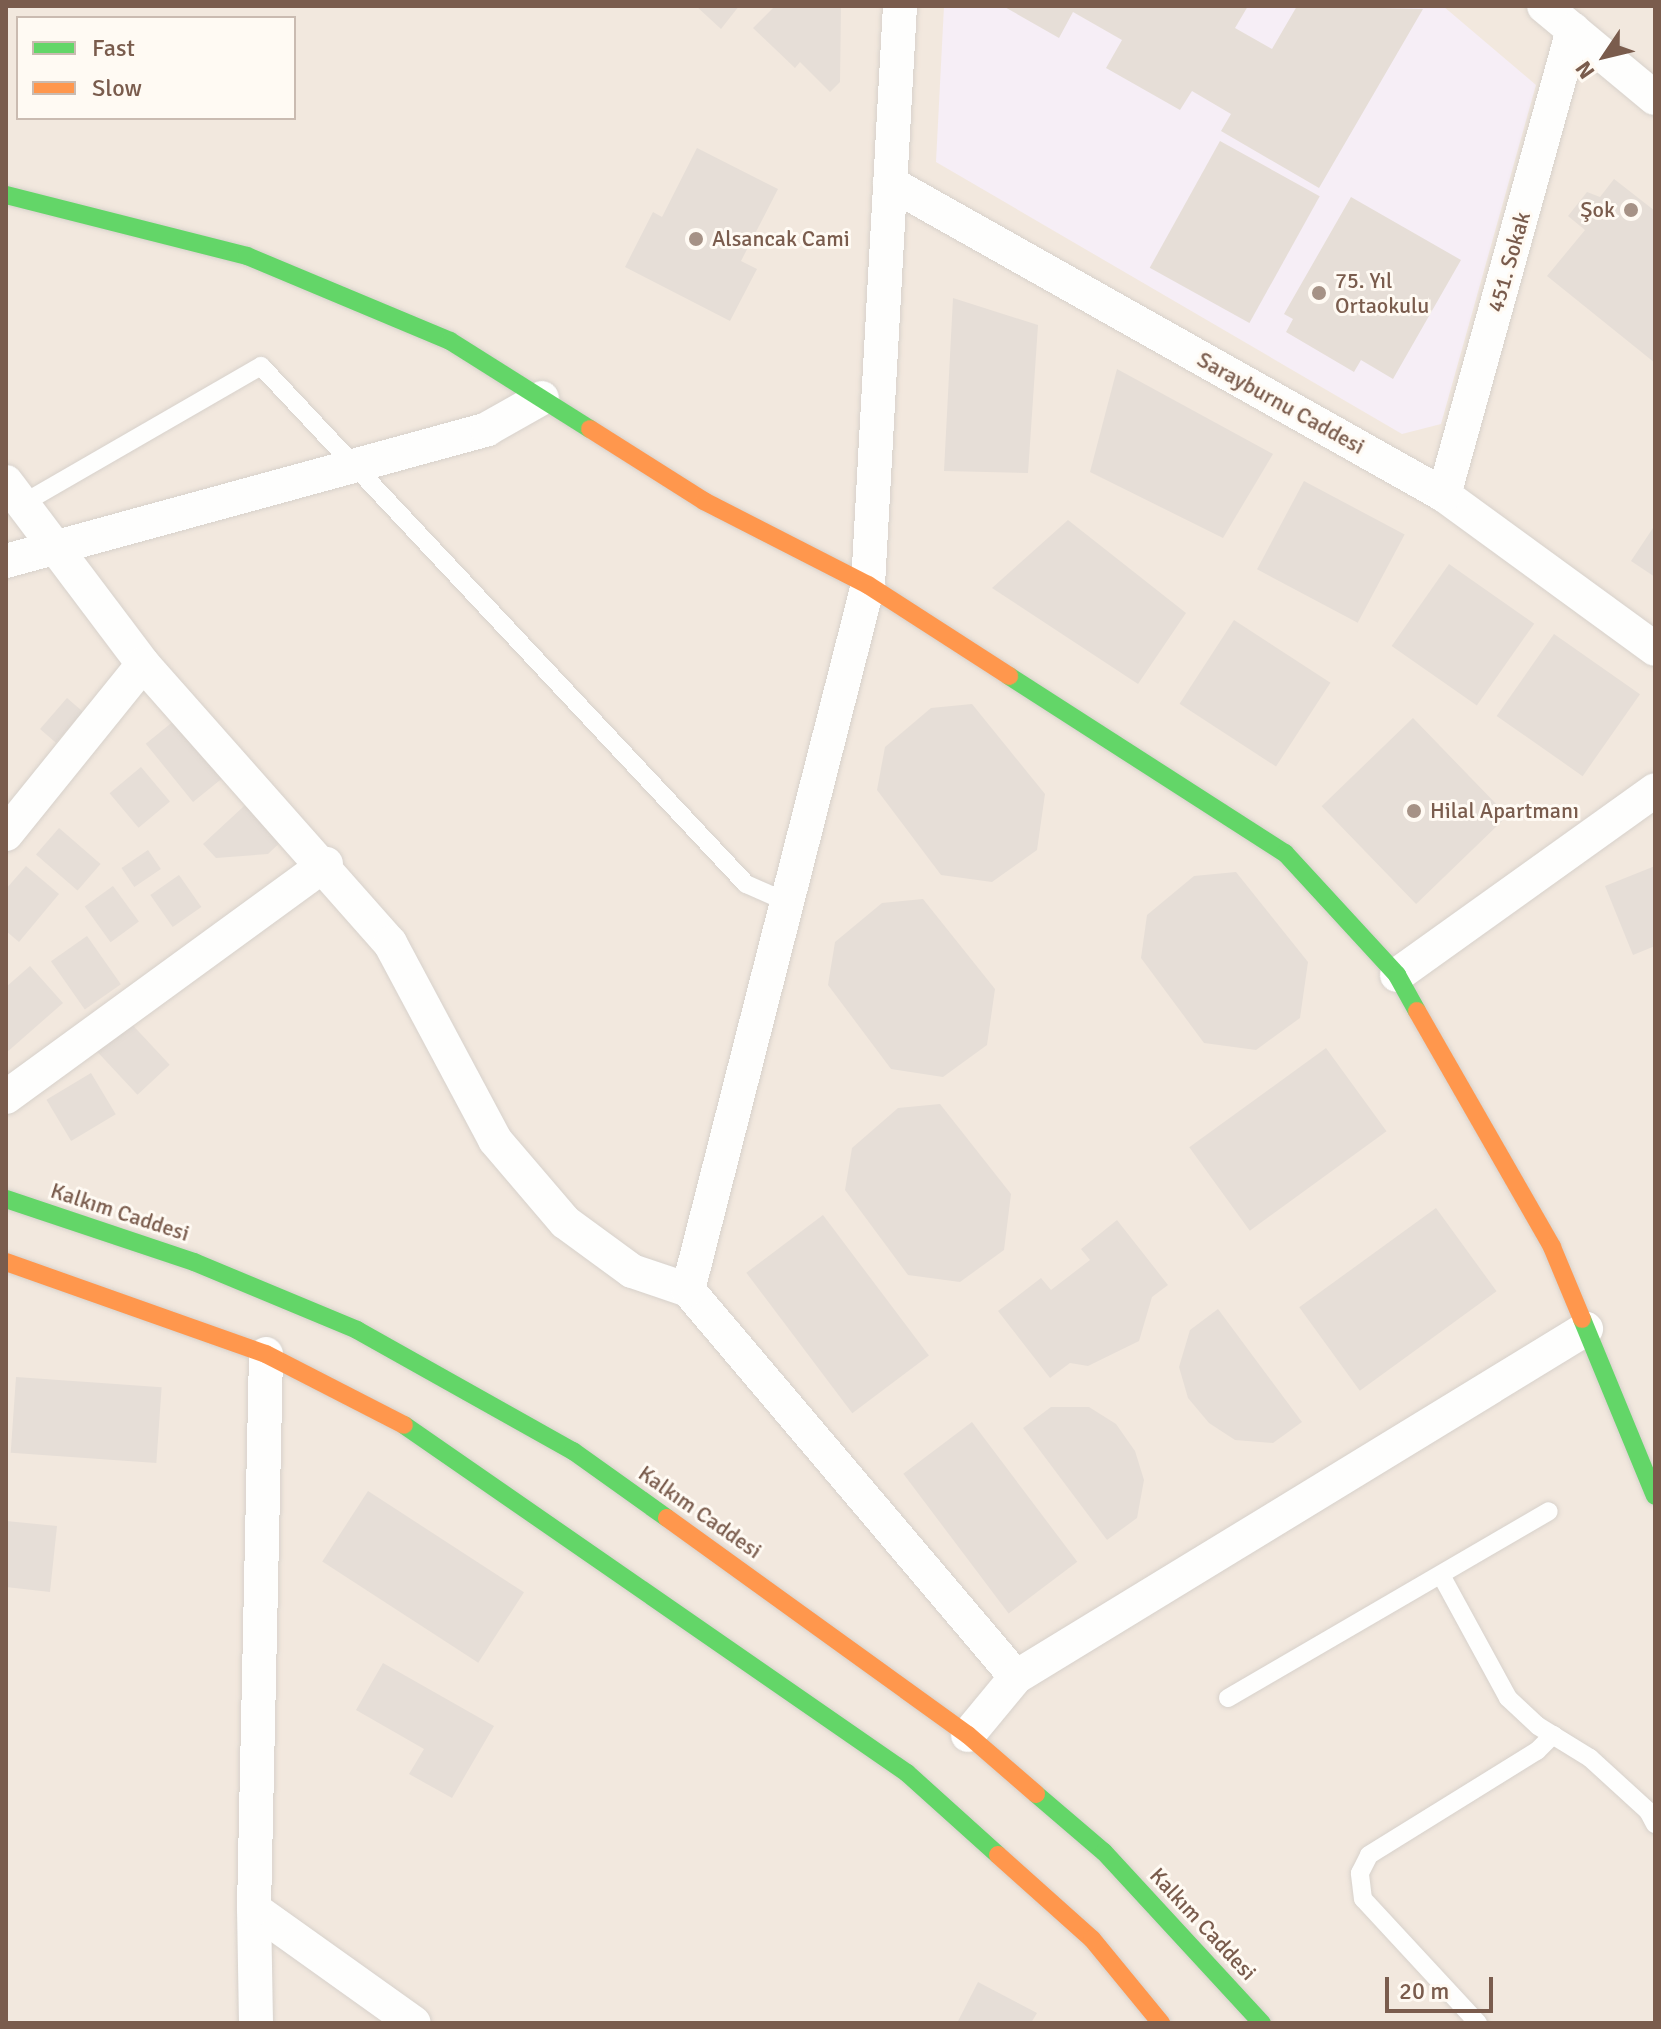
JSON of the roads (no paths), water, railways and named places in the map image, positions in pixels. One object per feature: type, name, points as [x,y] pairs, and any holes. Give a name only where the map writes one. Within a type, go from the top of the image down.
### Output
[{"type":"main road","points":[[6,195],[247,256],[450,341],[704,501],[868,585],[1285,853],[1397,975],[1552,1247],[1655,1496]]},
{"type":"main road","name":"Kalkım Caddesi","points":[[6,1199],[194,1262],[357,1330],[573,1451],[968,1735],[1104,1852],[1262,2023]]},
{"type":"main road","points":[[6,1262],[266,1354],[424,1435],[907,1773],[1092,1939],[1161,2023]]},
{"type":"street","points":[[688,1290],[868,585],[900,6]]},
{"type":"street","points":[[1544,6],[1655,98]]},
{"type":"street","name":"451. Sokak","points":[[1444,495],[1573,30]]},
{"type":"street","name":"Sarayburnu Caddesi","points":[[890,183],[1444,495],[1655,649]]},
{"type":"street","points":[[6,561],[487,429],[542,398]]},
{"type":"street","points":[[14,493],[143,664],[326,864],[390,943],[505,1152],[565,1222],[632,1271],[688,1290],[1016,1677]]},
{"type":"street","points":[[6,834],[143,664]]},
{"type":"street","points":[[1397,975],[1655,790]]},
{"type":"street","points":[[6,1097],[326,864]]},
{"type":"street","points":[[968,1735],[1016,1677],[1586,1329]]},
{"type":"street","points":[[256,2023],[254,1909],[266,1354]]},
{"type":"street","points":[[254,1909],[414,2023]]},
{"type":"lane","points":[[14,493],[261,366],[358,464],[746,884],[787,902]]},
{"type":"lane","points":[[1228,1698],[1549,1511]]},
{"type":"lane","points":[[1441,1575],[1508,1698],[1553,1735],[1590,1758],[1648,1811],[1655,1824]]},
{"type":"lane","points":[[1478,2023],[1363,1899],[1360,1873],[1369,1855],[1537,1751],[1553,1735]]},
{"type":"place","name":"Şok","points":[[1631,210]]},
{"type":"place","name":"Alsancak Cami","points":[[696,239]]},
{"type":"place","name":"75. Yıl Ortaokulu","points":[[1319,293]]},
{"type":"place","name":"Hilal Apartmanı","points":[[1414,811]]}]
